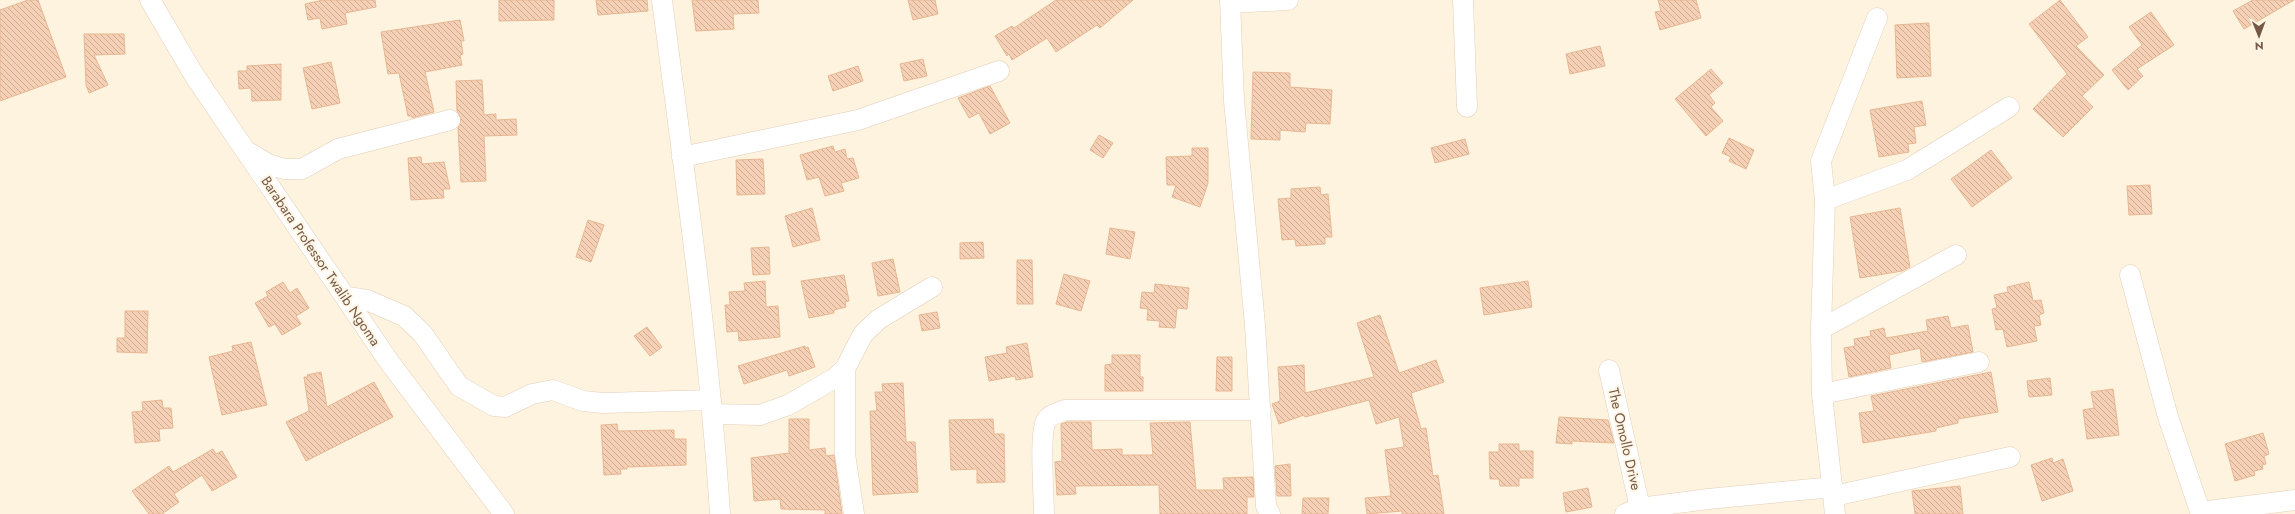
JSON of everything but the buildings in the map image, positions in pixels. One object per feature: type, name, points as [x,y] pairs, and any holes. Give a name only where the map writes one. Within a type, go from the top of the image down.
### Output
[{"type":"street","name":"Barabara Professor Twalib Ngoma","points":[[150,0],[194,75],[390,363],[504,514]]},
{"type":"street","points":[[662,0],[712,407],[720,514]]},
{"type":"street","points":[[1270,514],[1266,506],[1255,325],[1234,101],[1230,2],[1288,0]]},
{"type":"street","points":[[1464,0],[1467,107]]},
{"type":"street","points":[[1834,499],[1822,394],[1821,329],[1825,200],[1821,161],[1877,18]]},
{"type":"street","points":[[682,157],[858,120],[999,71]]},
{"type":"street","points":[[1825,200],[1907,170],[2009,107]]},
{"type":"street","points":[[245,150],[270,164],[285,169],[302,169],[338,149],[450,120]]},
{"type":"street","points":[[1821,329],[1956,255]]},
{"type":"street","points":[[2130,275],[2168,417],[2200,513],[2295,500]]},
{"type":"street","points":[[347,298],[367,300],[404,316],[422,333],[459,386],[494,406],[510,405],[532,394],[553,390],[583,401],[712,407],[753,416],[767,413],[788,405],[829,382],[845,368],[863,334],[879,319],[932,287]]},
{"type":"street","points":[[1822,394],[1979,362]]},
{"type":"street","points":[[845,368],[845,454],[854,514]]},
{"type":"street","name":"The Omollo Drive","points":[[1609,370],[1633,511]]},
{"type":"street","points":[[1044,514],[1043,436],[1045,422],[1050,415],[1065,410],[1261,410]]},
{"type":"street","points":[[1633,511],[1708,499],[1834,499],[2010,457]]}]
